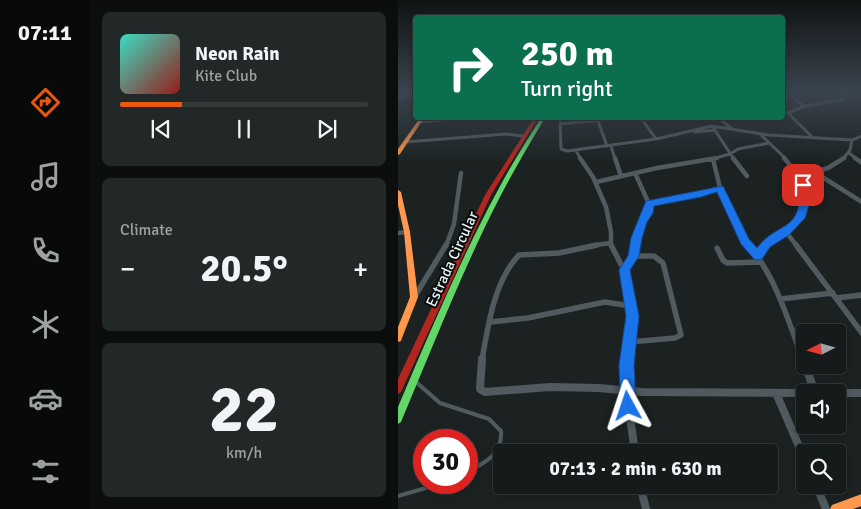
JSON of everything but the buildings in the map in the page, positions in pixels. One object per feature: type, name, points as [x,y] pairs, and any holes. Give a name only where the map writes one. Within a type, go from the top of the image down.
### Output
[{"type":"main road","points":[[398,153],[420,120]]},
{"type":"main road","name":"Estrada Circular","points":[[398,389],[488,195],[535,120]]},
{"type":"main road","name":"Estrada Circular","points":[[398,419],[448,299],[496,196],[542,120]]},
{"type":"main road","points":[[398,192],[407,232],[414,297],[398,338]]},
{"type":"main road","points":[[836,509],[862,500]]},
{"type":"street","points":[[791,116],[811,136]]},
{"type":"street","points":[[560,120],[561,149],[576,151],[656,139],[712,126],[759,133],[852,140],[862,136]]},
{"type":"street","points":[[560,124],[590,120]]},
{"type":"street","points":[[598,120],[621,176]]},
{"type":"street","points":[[642,120],[656,139]]},
{"type":"street","points":[[720,120],[731,129]]},
{"type":"street","points":[[712,126],[747,176]]},
{"type":"street","points":[[690,131],[715,130]]},
{"type":"street","points":[[758,256],[766,244],[786,232],[801,216],[804,208],[803,185],[800,176],[759,133]]},
{"type":"street","points":[[405,142],[506,134],[523,136]]},
{"type":"street","points":[[800,176],[816,173],[837,163],[849,153],[852,140]]},
{"type":"street","points":[[596,182],[713,159],[730,154],[738,149],[769,143]]},
{"type":"street","points":[[576,151],[596,182],[606,207],[611,232],[610,243],[615,256],[624,270],[631,306],[626,390],[634,444]]},
{"type":"street","points":[[849,153],[862,163]]},
{"type":"street","points":[[713,159],[720,188],[745,242],[758,256],[780,299],[796,341]]},
{"type":"street","points":[[414,297],[451,234],[456,217],[456,200],[461,173]]},
{"type":"street","points":[[624,270],[633,256],[642,222],[648,213],[649,204],[635,173]]},
{"type":"street","points":[[816,173],[862,202]]},
{"type":"street","points":[[649,204],[701,194],[720,188]]},
{"type":"street","points":[[398,233],[407,232]]},
{"type":"street","points":[[786,232],[862,333]]},
{"type":"street","points":[[610,243],[591,244],[550,254],[518,256],[510,265],[502,281],[490,322],[480,389],[485,392],[550,387],[642,392],[796,393]]},
{"type":"street","points":[[717,248],[723,260],[727,263],[761,262]]},
{"type":"street","points":[[630,342],[675,338],[681,335],[661,259],[653,256],[633,256]]},
{"type":"street","points":[[780,299],[862,295]]},
{"type":"street","points":[[490,322],[528,318],[605,302],[631,306]]},
{"type":"street","points":[[776,393],[798,444]]},
{"type":"street","points":[[846,393],[862,393]]},
{"type":"street","points":[[642,494],[646,509]]},
{"type":"street","points":[[820,494],[826,509]]},
{"type":"lane","points":[[414,380],[437,402],[472,412],[498,425],[503,435],[500,449],[492,458],[478,466]]},
{"type":"lane","points":[[398,496],[413,492]]},
{"type":"traffic: fast","points":[[398,419],[447,303],[482,227],[521,154],[542,120]]},
{"type":"traffic: slow","points":[[398,153],[421,120]]},
{"type":"traffic: slow","points":[[398,192],[407,232],[414,297],[398,338]]},
{"type":"traffic: slow","points":[[836,509],[862,500]]},
{"type":"traffic: jam","points":[[398,389],[488,195],[535,120]]},
{"type":"route","points":[[628,406],[626,365],[632,316],[624,270],[633,256],[642,222],[648,213],[649,204],[701,194],[720,188],[745,242],[758,256],[766,244],[786,232],[801,216],[805,202],[803,185]]}]
